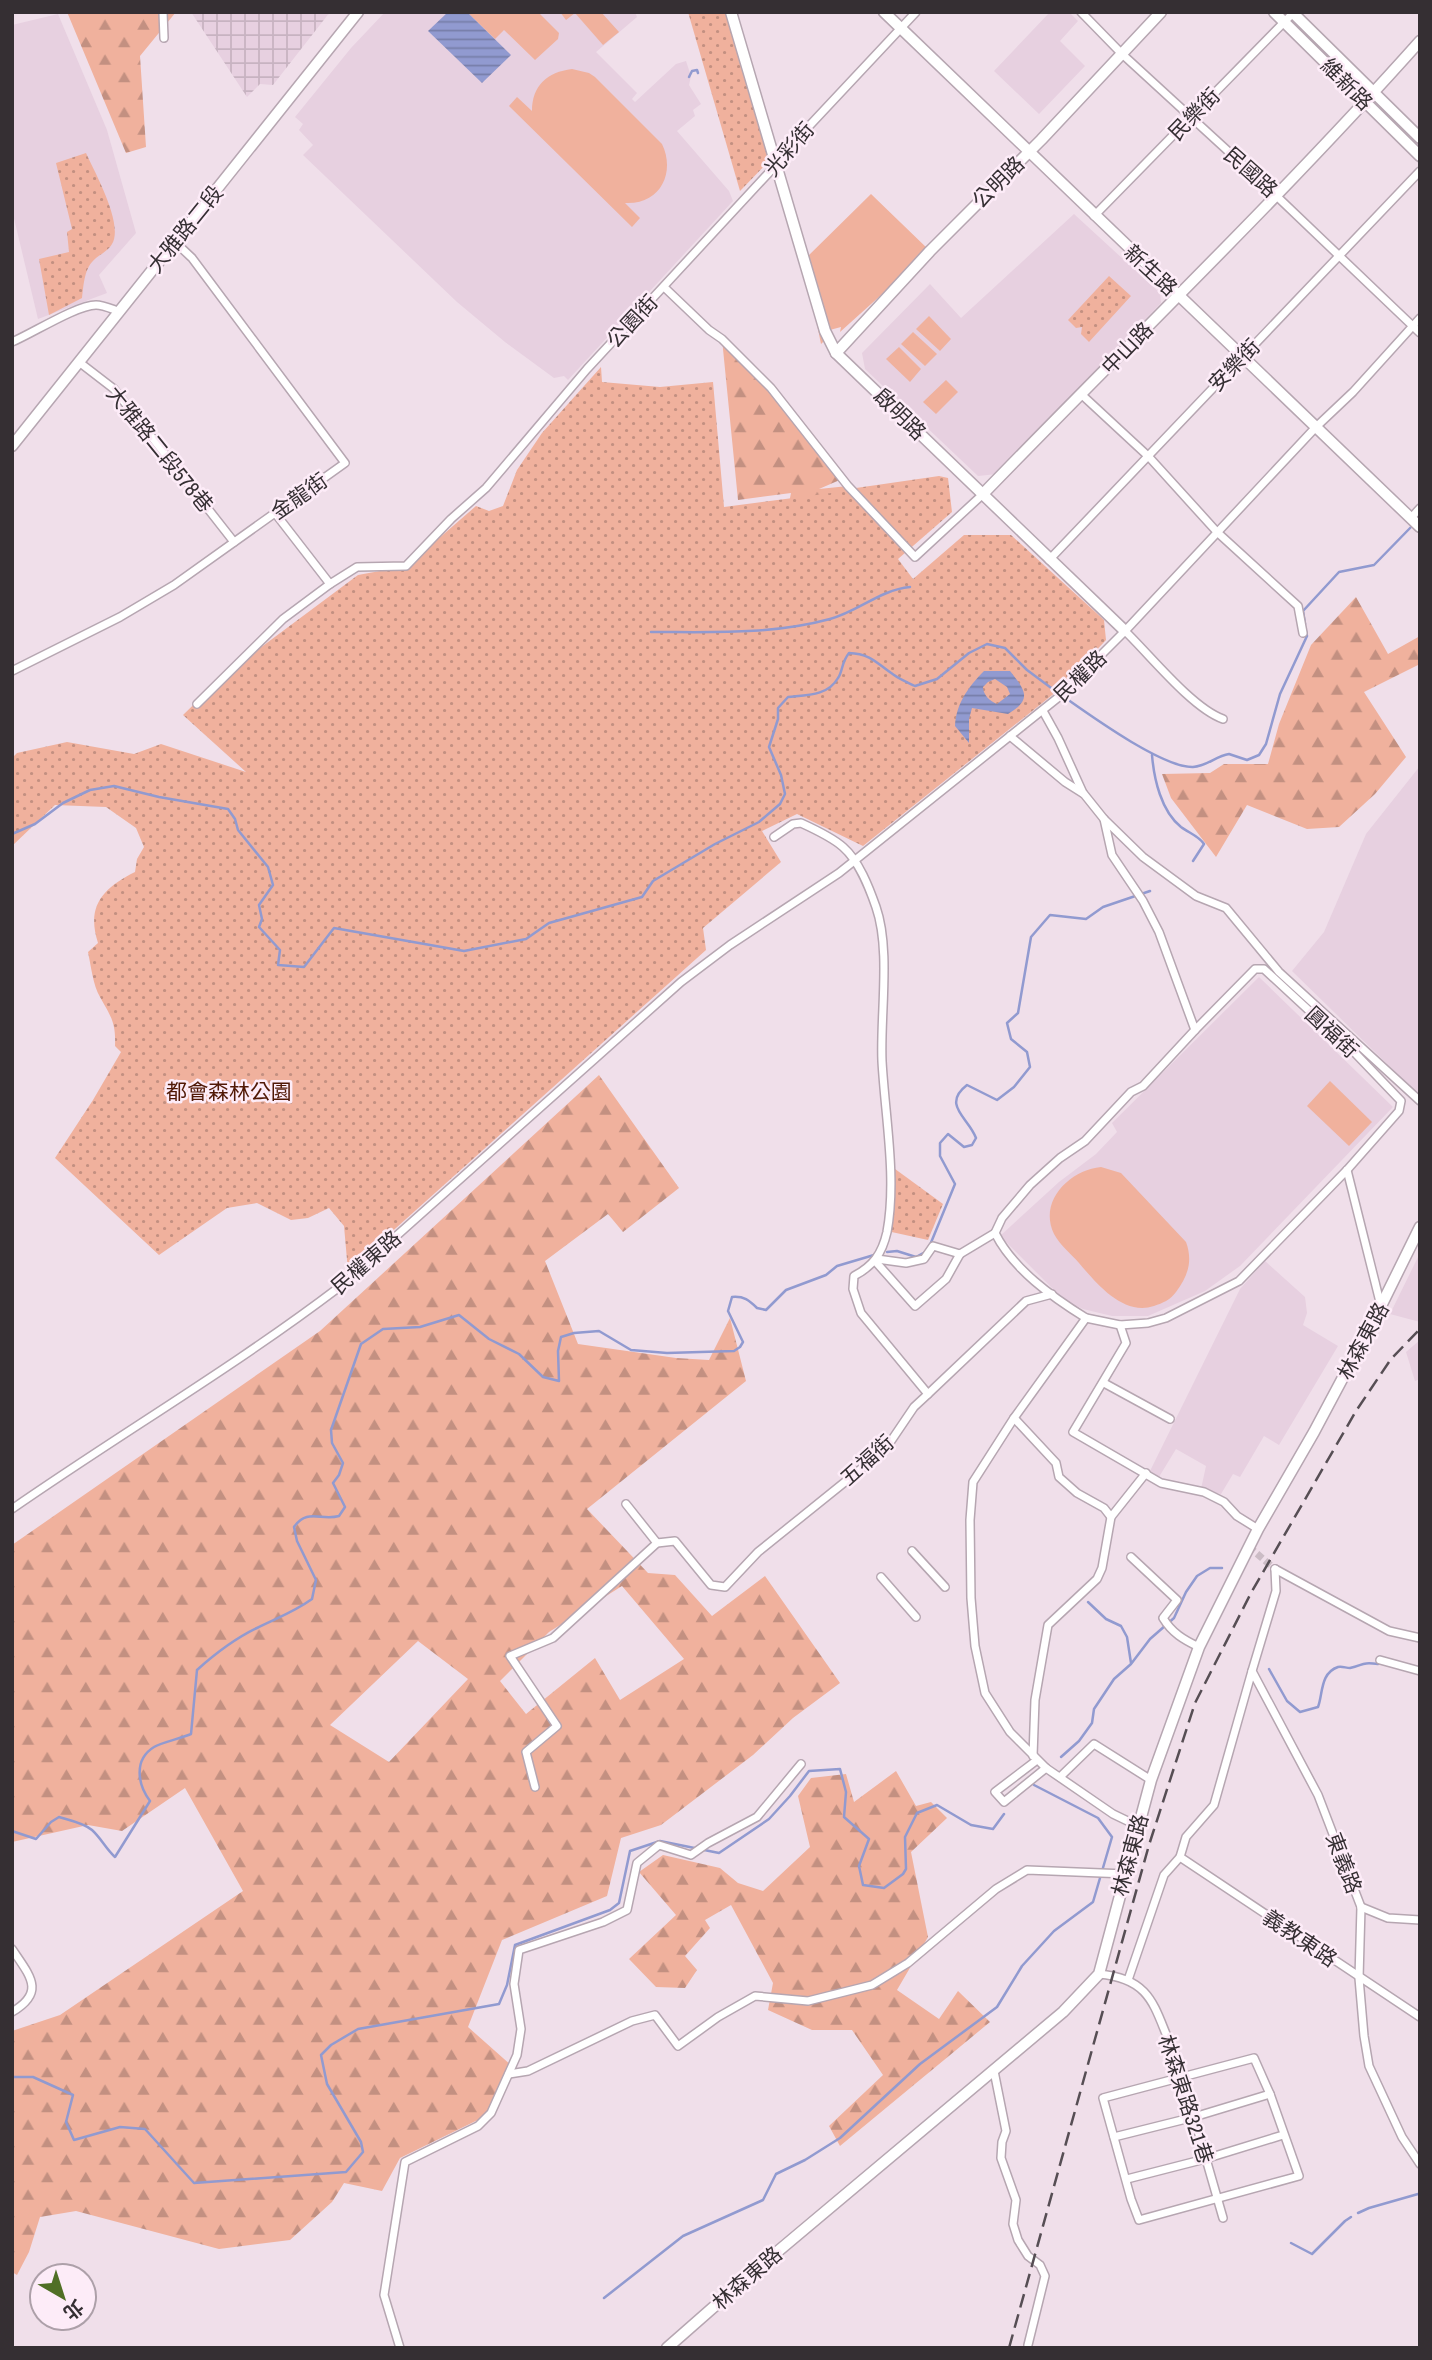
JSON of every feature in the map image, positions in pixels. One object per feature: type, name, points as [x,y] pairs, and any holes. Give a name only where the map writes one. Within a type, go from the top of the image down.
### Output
[{"type":"street","points":[[163,12],[164,38]]},
{"type":"street","name":"大雅路二段","points":[[12,446],[358,12]]},
{"type":"street","name":"啟明路","points":[[732,12],[825,331],[836,353],[965,475],[982,495],[1193,699],[1211,715],[1223,719]]},
{"type":"street","name":"新生路","points":[[884,12],[1415,522]]},
{"type":"street","name":"光彩街","points":[[664,287],[776,165],[781,156],[916,12]]},
{"type":"street","name":"民國路","points":[[1081,12],[1121,53],[1275,194],[1420,333]]},
{"type":"street","name":"公明路","points":[[836,353],[930,251],[1161,12]]},
{"type":"street","name":"維新路","points":[[1273,12],[1420,156]]},
{"type":"street","name":"維新路","points":[[1293,13],[1420,138]]},
{"type":"street","name":"民樂街","points":[[1094,216],[1293,13]]},
{"type":"street","name":"中山路","points":[[915,558],[982,495],[1178,295],[1374,93],[1420,41]]},
{"type":"street","name":"安樂街","points":[[1049,560],[1420,171]]},
{"type":"street","name":"金龍街","points":[[12,670],[120,617],[174,585],[345,463],[214,286],[192,258],[174,242]]},
{"type":"street","name":"公園街","points":[[197,704],[283,620],[330,584],[357,567],[406,566],[451,519],[486,488],[587,369],[664,287],[771,388],[848,486],[915,558]]},
{"type":"street","points":[[12,342],[74,311],[96,305],[118,311]]},
{"type":"street","name":"民權路","points":[[688,976],[839,873],[1042,711],[1125,631],[1420,318]]},
{"type":"street","name":"大雅路二段578巷","points":[[79,362],[114,389],[234,542]]},
{"type":"street","points":[[1081,394],[1149,457],[1217,532],[1298,606],[1303,633]]},
{"type":"street","points":[[1415,522],[1420,508]]},
{"type":"street","points":[[275,513],[330,584]]},
{"type":"street","name":"圓福街","points":[[1042,711],[1084,794],[1104,819],[1143,857],[1179,884],[1196,896],[1226,908],[1279,972],[1420,1101]]},
{"type":"street","name":"圓福街","points":[[1010,736],[1065,782],[1084,794]]},
{"type":"street","name":"圓福街","points":[[1104,819],[1112,855],[1143,901],[1159,932],[1195,1030],[1255,969],[1264,969],[1401,1101],[1399,1111],[1347,1170]]},
{"type":"street","points":[[774,837],[793,824],[801,823],[843,847],[863,876],[880,919],[883,954],[882,1060],[891,1166],[887,1231],[876,1260],[869,1268],[853,1276],[853,1289],[861,1313],[928,1394],[1026,1301],[1052,1294]]},
{"type":"street","name":"民權東路","points":[[12,1509],[100,1447],[286,1327],[338,1288],[688,976]]},
{"type":"street","points":[[876,1260],[915,1306],[946,1279],[960,1254],[995,1233],[1002,1218],[1030,1185],[1060,1158],[1085,1141],[1131,1091],[1143,1086],[1195,1030]]},
{"type":"street","points":[[995,1233],[1008,1254],[1052,1294],[1086,1318],[1121,1325],[1148,1323],[1166,1318],[1239,1281],[1347,1170]]},
{"type":"street","points":[[1347,1170],[1381,1306]]},
{"type":"street","name":"林森東路","points":[[667,2348],[758,2268],[1063,2012],[1099,1974],[1151,1780],[1199,1647],[1258,1529],[1314,1432],[1420,1227]]},
{"type":"street","points":[[876,1260],[906,1263],[925,1259],[933,1245],[960,1254]]},
{"type":"street","points":[[1086,1318],[1014,1418],[973,1482],[970,1520],[975,1646],[985,1693],[1010,1732],[1046,1768],[1113,1814],[1138,1826]]},
{"type":"street","points":[[1121,1325],[1126,1343],[1073,1432],[1161,1483],[1205,1492],[1258,1529]]},
{"type":"street","points":[[1104,1383],[1170,1419]]},
{"type":"street","name":"五福街","points":[[657,1543],[675,1541],[711,1585],[725,1587],[758,1552],[861,1469],[891,1441],[914,1407],[928,1394]]},
{"type":"street","points":[[1014,1418],[1056,1463],[1059,1477],[1077,1493],[1104,1508],[1111,1517]]},
{"type":"street","points":[[1046,1768],[1004,1802],[995,1792],[1035,1758],[1035,1700],[1048,1625],[1097,1579],[1102,1568],[1111,1517],[1146,1473]]},
{"type":"street","points":[[535,1787],[526,1752],[557,1726],[510,1656],[553,1638],[657,1543],[626,1504]]},
{"type":"street","points":[[912,1551],[945,1587]]},
{"type":"street","points":[[1131,1557],[1177,1600],[1163,1618],[1168,1627],[1184,1640],[1199,1647]]},
{"type":"street","points":[[1099,1974],[1128,1980],[1164,1875],[1180,1857],[1186,1837],[1214,1805],[1276,1591],[1275,1569],[1389,1631],[1420,1638]]},
{"type":"street","points":[[881,1577],[916,1617]]},
{"type":"street","points":[[1380,1660],[1420,1671]]},
{"type":"street","name":"東義路","points":[[1252,1671],[1318,1796],[1361,1907],[1359,1978],[1369,2066],[1402,2137],[1420,2164]]},
{"type":"street","points":[[1060,1777],[1094,1744],[1151,1780]]},
{"type":"street","points":[[400,2348],[384,2295],[405,2162],[478,2126],[491,2113],[517,2055],[521,2029],[514,1984],[519,1950],[603,1922],[627,1910],[637,1863],[659,1845],[691,1855],[757,1817],[801,1764]]},
{"type":"street","name":"義教東路","points":[[1180,1857],[1420,2017]]},
{"type":"street","points":[[509,2074],[528,2071],[632,2021],[655,2015],[678,2046],[718,2017],[755,1996],[808,2001],[872,1985],[908,1963],[996,1889],[1027,1870],[1126,1874]]},
{"type":"street","points":[[1361,1907],[1388,1918],[1420,1920]]},
{"type":"street","points":[[12,1950],[30,1978],[33,1990],[31,1998],[12,2012]]},
{"type":"street","name":"林森東路321巷","points":[[1128,1980],[1143,1989],[1156,2007],[1182,2076],[1223,2218]]},
{"type":"street","points":[[1254,2059],[1270,2094],[1299,2176],[1139,2220],[1103,2098],[1182,2076],[1254,2059]]},
{"type":"street","points":[[994,2071],[1006,2131],[1002,2142],[1002,2158],[1016,2200],[1013,2224],[1023,2248],[1028,2256],[1041,2265],[1045,2276],[1028,2344]]},
{"type":"street","points":[[1114,2137],[1194,2118],[1270,2094]]},
{"type":"street","points":[[1126,2179],[1283,2135]]},
{"type":"shaded area","points":[[191,12],[330,12],[273,85],[260,84],[247,97]]},
{"type":"shaded area","points":[[385,12],[635,12],[637,17],[596,52],[637,93],[632,99],[635,102],[676,64],[686,61],[691,76],[689,85],[701,104],[693,110],[695,116],[677,131],[729,191],[733,201],[568,380],[564,376],[554,378],[457,302],[303,155],[313,145],[299,130],[303,124],[295,117],[351,48]]},
{"type":"shaded area","points":[[1050,12],[1069,12],[1078,21],[1060,41],[1085,66],[1039,114],[994,71]]},
{"type":"shaded area","points":[[58,14],[107,130],[136,233],[99,275],[107,293],[38,319],[12,210],[12,25]]},
{"type":"shaded area","points":[[1074,214],[1160,293],[1161,303],[997,474],[978,476],[865,369],[862,353],[930,284],[961,318]]},
{"type":"shaded area","points":[[1420,766],[1420,1096],[1292,971],[1324,932],[1366,834]]},
{"type":"shaded area","points":[[1259,977],[1393,1107],[1240,1266],[1205,1291],[1148,1316],[1112,1316],[1083,1309],[1064,1300],[1000,1236],[1059,1182],[1096,1154],[1117,1132],[1112,1123]]},
{"type":"shaded area","points":[[1420,1253],[1420,1322],[1390,1314]]},
{"type":"shaded area","points":[[1265,1261],[1305,1297],[1307,1313],[1303,1325],[1338,1346],[1279,1445],[1264,1436],[1240,1477],[1233,1474],[1221,1494],[1201,1489],[1206,1466],[1176,1449],[1159,1477],[1149,1473],[1240,1289]]},
{"type":"shaded area","points":[[1420,1340],[1420,1379],[1415,1381],[1406,1352]]},
{"type":"green space","points":[[67,12],[176,12],[140,56],[146,147],[126,153]]},
{"type":"green space","points":[[467,12],[538,12],[559,33],[558,39],[535,60],[504,30],[495,39]]},
{"type":"green space","points":[[560,12],[601,12],[619,32],[603,45],[575,13],[566,20]]},
{"type":"green space","points":[[688,12],[728,12],[772,158],[740,191]]},
{"type":"green space","points":[[572,69],[595,77],[662,144],[667,166],[662,185],[648,199],[625,203],[640,218],[632,227],[509,106],[517,97],[532,111],[535,94],[543,82],[555,73]]},
{"type":"green space","points":[[86,153],[107,198],[115,235],[111,246],[89,266],[82,298],[49,315],[39,259],[69,252],[67,232],[72,229],[56,163]]},
{"type":"green space","points":[[871,194],[930,251],[840,332],[841,327],[826,331],[828,337],[821,344],[804,260]]},
{"type":"green space","points":[[1109,276],[1131,296],[1089,342],[1081,334],[1082,327],[1076,328],[1068,320]]},
{"type":"green space","points":[[929,316],[951,339],[940,351],[916,329]]},
{"type":"green space","points":[[913,332],[937,354],[925,366],[901,344]]},
{"type":"green space","points":[[722,339],[777,395],[842,479],[819,489],[848,486],[875,517],[788,508],[791,493],[738,500]]},
{"type":"green space","points":[[899,347],[921,369],[910,382],[886,359]]},
{"type":"green space","name":"都會森林公園","points":[[601,367],[602,382],[660,387],[713,382],[724,507],[939,476],[948,478],[952,512],[898,559],[913,579],[964,535],[1011,535],[1104,620],[1106,640],[1061,688],[863,846],[797,814],[762,831],[781,862],[703,928],[706,950],[348,1271],[344,1226],[329,1208],[308,1218],[291,1220],[257,1203],[227,1208],[159,1255],[55,1158],[121,1052],[115,1046],[114,1025],[96,987],[88,952],[98,943],[94,919],[100,900],[114,885],[135,872],[137,859],[144,847],[136,828],[106,807],[55,805],[12,846],[12,758],[17,753],[67,742],[134,754],[161,744],[246,772],[183,715],[225,674],[358,575],[407,566],[476,506],[489,511],[503,506],[517,470],[542,433]]},
{"type":"green space","points":[[946,380],[958,392],[936,414],[923,402]]},
{"type":"green space","points":[[1356,597],[1388,654],[1420,636],[1420,664],[1364,692],[1406,757],[1375,794],[1339,827],[1307,829],[1247,805],[1216,857],[1171,798],[1162,774],[1210,773],[1224,764],[1268,764],[1279,724],[1311,645]]},
{"type":"green space","points":[[599,1075],[679,1188],[623,1232],[608,1214],[545,1261],[578,1344],[709,1360],[730,1318],[746,1381],[587,1509],[648,1573],[675,1575],[712,1616],[765,1576],[840,1683],[793,1718],[753,1755],[661,1825],[621,1838],[607,1896],[502,1940],[468,2027],[512,2066],[486,2116],[400,2158],[382,2191],[344,2183],[332,2202],[290,2240],[219,2249],[76,2211],[40,2217],[29,2252],[17,2275],[12,2272],[12,2031],[60,2015],[243,1891],[185,1788],[122,1831],[88,1825],[12,1842],[12,1545],[320,1331]],"holes":[[[622,1586],[684,1659],[620,1700],[595,1658],[526,1714],[500,1681],[549,1632]],[[418,1641],[468,1679],[389,1762],[330,1725]]]},
{"type":"green space","points":[[1330,1081],[1372,1122],[1349,1146],[1307,1106]]},
{"type":"green space","points":[[891,1166],[943,1204],[928,1240],[887,1231]]},
{"type":"green space","points":[[1101,1167],[1121,1173],[1186,1242],[1189,1262],[1184,1280],[1171,1297],[1154,1306],[1132,1306],[1112,1296],[1062,1246],[1054,1234],[1050,1210],[1060,1189],[1078,1174]]},
{"type":"green space","points":[[896,1771],[916,1806],[931,1802],[947,1818],[911,1852],[928,1937],[897,1990],[939,2019],[958,1991],[990,2022],[840,2146],[829,2126],[883,2075],[852,2030],[812,2030],[768,2010],[773,1983],[731,1905],[705,1920],[710,1928],[685,1956],[697,1970],[685,1988],[656,1987],[629,1959],[676,1915],[639,1872],[663,1855],[720,1868],[738,1883],[763,1891],[810,1847],[798,1796],[811,1778],[846,1774],[854,1802]]},
{"type":"water","points":[[448,12],[467,12],[511,55],[482,83],[428,31]]},
{"type":"water","points":[[984,671],[1010,671],[1023,689],[1024,699],[1008,714],[972,708],[969,743],[955,726],[956,718],[964,696]],"holes":[[[995,679],[1007,687],[1010,694],[997,704],[987,697],[983,687]]]},
{"type":"waterway","points":[[689,77],[692,71],[697,70],[698,73]]},
{"type":"waterway","points":[[1305,624],[1303,611],[1339,572],[1374,565],[1413,525]]},
{"type":"waterway","points":[[651,632],[741,632],[786,628],[830,619],[889,592],[910,587]]},
{"type":"waterway","points":[[1064,697],[1127,740],[1180,765],[1198,766],[1229,754],[1247,760],[1259,755],[1266,744],[1280,694],[1307,636],[1306,631]]},
{"type":"waterway","points":[[12,834],[35,824],[63,803],[90,790],[114,786],[228,809],[238,830],[268,867],[273,885],[259,905],[262,919],[259,927],[280,950],[278,965],[304,967],[334,928],[464,951],[526,939],[549,923],[642,897],[653,881],[715,844],[759,822],[780,804],[785,794],[781,775],[769,747],[778,719],[778,708],[788,697],[816,694],[834,684],[849,653],[874,660],[915,686],[937,679],[969,653],[987,644],[1005,648],[1027,670],[1058,693]]},
{"type":"waterway","points":[[1152,755],[1157,784],[1168,812],[1181,827],[1204,844],[1193,861]]},
{"type":"waterway","points":[[930,1245],[955,1184],[940,1156],[940,1143],[948,1134],[964,1147],[972,1145],[976,1138],[959,1112],[956,1099],[967,1085],[997,1100],[1014,1087],[1030,1067],[1027,1052],[1011,1039],[1007,1023],[1018,1013],[1031,937],[1050,915],[1086,919],[1103,907],[1150,891]]},
{"type":"waterway","points":[[887,1252],[897,1251],[916,1257],[927,1251]]},
{"type":"waterway","points":[[12,1831],[36,1839],[59,1817],[89,1828],[115,1857],[150,1801],[140,1780],[140,1766],[147,1752],[157,1745],[191,1734],[197,1670],[241,1637],[312,1599],[316,1580],[297,1541],[294,1527],[309,1516],[339,1516],[345,1507],[333,1483],[343,1463],[332,1443],[331,1430],[361,1344],[383,1329],[420,1327],[459,1315],[489,1339],[519,1354],[543,1377],[559,1381],[558,1351],[561,1337],[599,1331],[631,1350],[667,1353],[734,1351],[743,1342],[728,1311],[732,1297],[743,1298],[757,1308],[766,1310],[786,1290],[826,1275],[837,1266],[874,1255]]},
{"type":"waterway","points":[[1061,1757],[1079,1741],[1092,1723],[1094,1709],[1114,1679],[1131,1664],[1150,1639],[1174,1618],[1197,1576],[1210,1568],[1222,1568]]},
{"type":"waterway","points":[[1088,1602],[1106,1619],[1121,1626],[1127,1637],[1131,1663]]},
{"type":"waterway","points":[[1269,1669],[1287,1701],[1300,1712],[1318,1707],[1323,1684],[1332,1670],[1378,1664]]},
{"type":"waterway","points":[[12,2077],[33,2077],[73,2095],[66,2122],[74,2140],[120,2127],[145,2129],[194,2183],[346,2172],[363,2152],[361,2142],[327,2084],[321,2055],[331,2045],[358,2029],[499,2004],[507,1985],[515,1945],[610,1910],[619,1903],[630,1851],[660,1841],[719,1853],[769,1819],[809,1771],[840,1769],[846,1792],[844,1817],[869,1839],[859,1866],[863,1885],[884,1888],[903,1874],[906,1869],[905,1837],[917,1813],[937,1805],[971,1825],[993,1829],[1004,1814]]},
{"type":"waterway","points":[[604,2298],[683,2236],[763,2200],[776,2174],[840,2138],[920,2064],[997,2007],[1022,1966],[1054,1931],[1093,1902],[1112,1837],[1098,1818],[1034,1785]]},
{"type":"waterway","points":[[1358,2213],[1418,2194]]},
{"type":"waterway","points":[[1291,2243],[1312,2254],[1351,2217]]},
{"type":"tunnel","points":[[1249,1547],[1275,1569]]},
{"type":"railway","points":[[1009,2348],[1149,1845],[1195,1703],[1251,1593],[1356,1411],[1391,1359],[1420,1329]]}]
